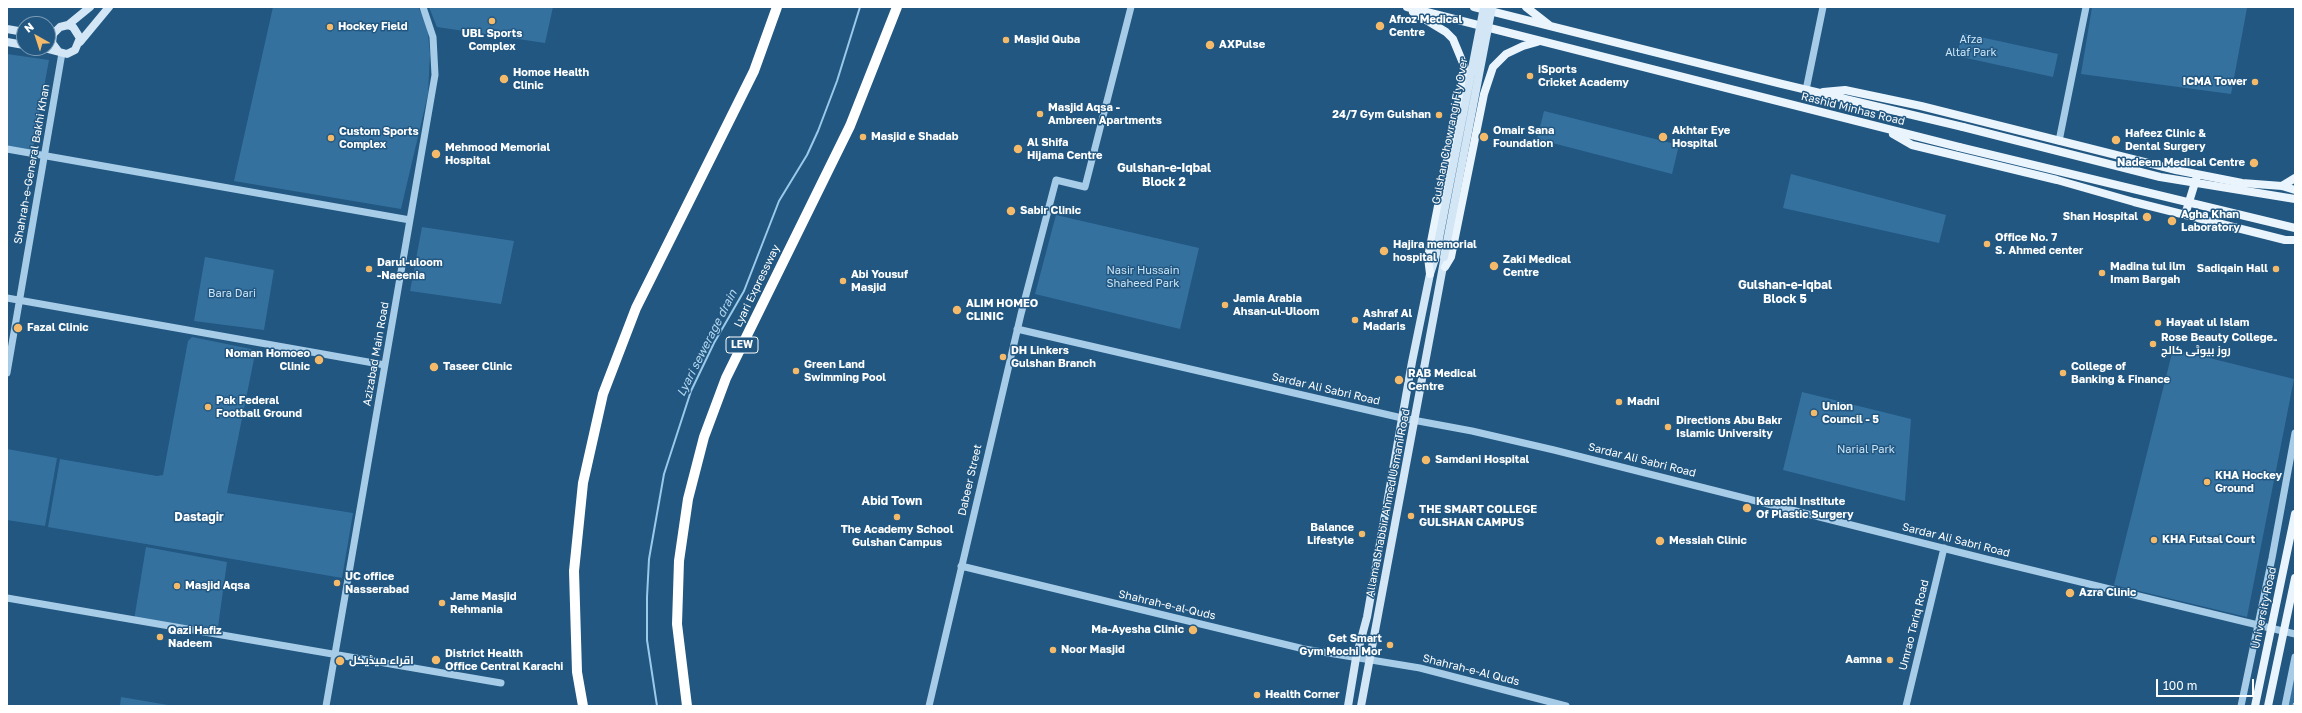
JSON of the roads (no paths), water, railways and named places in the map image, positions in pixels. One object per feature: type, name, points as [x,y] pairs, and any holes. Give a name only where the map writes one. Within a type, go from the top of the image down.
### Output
[{"type":"highway","points":[[583,706],[577,672],[574,571],[583,483],[603,394],[636,308],[754,71],[777,7]]},
{"type":"highway","name":"Lyari Expressway","points":[[687,706],[677,624],[679,561],[688,499],[704,437],[726,378],[853,120],[898,7]]},
{"type":"main road","points":[[56,30],[68,25],[90,7]]},
{"type":"main road","points":[[56,51],[72,53],[109,7]]},
{"type":"main road","points":[[1406,7],[1446,32],[1453,39],[1465,68],[1428,257],[1430,274]]},
{"type":"main road","name":"Rashid Minhas Road","points":[[1406,7],[1538,41],[1610,57],[1885,129],[2295,228]]},
{"type":"main road","name":"Rashid Minhas Road","points":[[1474,7],[1816,93],[1963,127],[2160,177],[2295,200]]},
{"type":"main road","name":"Gulshan Chowrangi Fly Over","points":[[1435,259],[1484,7]]},
{"type":"main road","name":"Gulshan Chowrangi Fly Over","points":[[1444,257],[1492,7]]},
{"type":"main road","points":[[1526,7],[1554,28]]},
{"type":"main road","points":[[68,25],[76,30],[80,42]]},
{"type":"main road","points":[[1445,266],[1451,256],[1484,94],[1493,67],[1506,54],[1538,41]]},
{"type":"main road","points":[[56,46],[60,52]]},
{"type":"main road","points":[[1816,93],[1845,90],[1921,106],[2144,163],[2242,183],[2282,186],[2295,190]]},
{"type":"main road","points":[[1885,129],[1912,146],[2056,180],[2285,240],[2295,240]]},
{"type":"main road","points":[[2185,215],[2198,174]]},
{"type":"main road","points":[[2282,186],[2295,178]]},
{"type":"main road","points":[[2285,240],[2295,246]]},
{"type":"main road","name":"Allama Shabbir Ahmed Usmani Road","points":[[1361,706],[1445,266],[1444,257]]},
{"type":"main road","name":"Allama Shabbir Ahmed Usmani Road","points":[[1348,706],[1356,658],[1367,617],[1402,418],[1430,274],[1435,259]]},
{"type":"main road","name":"University Road","points":[[2256,706],[2295,514]]},
{"type":"main road","points":[[2268,706],[2295,578]]},
{"type":"street","name":"Azizabad Main Road","points":[[326,706],[436,75],[433,37],[423,7]]},
{"type":"street","name":"Dabeer Street","points":[[929,706],[1017,329],[1056,180],[1085,187],[1131,7]]},
{"type":"street","points":[[1806,90],[1823,7]]},
{"type":"street","points":[[2059,141],[2071,74],[2086,7]]},
{"type":"street","name":"Shahrah-e-General Bakhi Khan","points":[[7,373],[45,155],[60,52]]},
{"type":"street","points":[[7,149],[410,220]]},
{"type":"street","points":[[7,298],[385,365]]},
{"type":"street","name":"Sardar Ali Sabri Road","points":[[1017,329],[1402,418],[1472,430],[2295,634]]},
{"type":"street","points":[[2240,706],[2258,626],[2295,433]]},
{"type":"street","name":"Umrao Tariq Road","points":[[1906,706],[1944,548]]},
{"type":"street","name":"Shahrah-e-al-Quds","points":[[961,566],[1304,648],[1356,658],[1370,659]]},
{"type":"street","points":[[7,598],[501,683]]},
{"type":"street","points":[[2285,706],[2295,657]]},
{"type":"street","name":"Shahrah-e-Al Quds","points":[[1370,659],[1420,668],[1566,706]]},
{"type":"waterway","name":"Lyari sewerage drain","points":[[657,706],[647,640],[647,597],[649,559],[664,474],[691,391],[714,343],[744,291],[779,201],[807,155],[818,131],[837,81],[860,7]]},
{"type":"place","name":"UBL Sports Complex","points":[[492,21]]},
{"type":"place","name":"Afroz Medical Centre","points":[[1380,26]]},
{"type":"place","name":"Hockey Field","points":[[330,27]]},
{"type":"place","name":"Masjid Quba","points":[[1006,40]]},
{"type":"place","name":"AXPulse","points":[[1210,45]]},
{"type":"place","name":"iSports Cricket Academy","points":[[1530,76]]},
{"type":"place","name":"Homoe Health Clinic","points":[[504,79]]},
{"type":"place","name":"ICMA Tower","points":[[2255,82]]},
{"type":"place","name":"Masjid Aqsa - Ambreen Apartments","points":[[1040,114]]},
{"type":"place","name":"24/7 Gym Gulshan","points":[[1439,115]]},
{"type":"place","name":"Masjid e Shadab","points":[[863,137]]},
{"type":"place","name":"Omair Sana Foundation","points":[[1484,137]]},
{"type":"place","name":"Akhtar Eye Hospital","points":[[1663,137]]},
{"type":"place","name":"Custom Sports Complex","points":[[331,138]]},
{"type":"place","name":"Hafeez Clinic & Dental Surgery","points":[[2116,140]]},
{"type":"place","name":"Al Shifa Hijama Centre","points":[[1018,149]]},
{"type":"place","name":"Mehmood Memorial Hospital","points":[[436,154]]},
{"type":"place","name":"Nadeem Medical Centre","points":[[2254,163]]},
{"type":"place","name":"Sabir Clinic","points":[[1011,211]]},
{"type":"place","name":"Shan Hospital","points":[[2147,217]]},
{"type":"place","name":"Agha Khan Laboratory","points":[[2172,221]]},
{"type":"place","name":"Office No. 7 S. Ahmed center","points":[[1987,244]]},
{"type":"place","name":"Hajira memorial hospital","points":[[1384,251]]},
{"type":"place","name":"Zaki Medical Centre","points":[[1494,266]]},
{"type":"place","name":"Darul-uloom -Naeenia","points":[[369,269]]},
{"type":"place","name":"Sadiqain Hall","points":[[2276,269]]},
{"type":"place","name":"Madina tul ilm Imam Bargah","points":[[2102,273]]},
{"type":"place","name":"Abi Yousuf Masjid","points":[[843,281]]},
{"type":"place","name":"Jamia Arabia Ahsan-ul-Uloom","points":[[1225,305]]},
{"type":"place","name":"ALIM HOMEO CLINIC","points":[[957,310]]},
{"type":"place","name":"Ashraf Al Madaris","points":[[1355,320]]},
{"type":"place","name":"Hayaat ul Islam","points":[[2158,323]]},
{"type":"place","name":"Fazal Clinic","points":[[18,328]]},
{"type":"place","name":"Rose Beauty College۔ روز بیوٹی کالج","points":[[2153,344]]},
{"type":"place","name":"DH Linkers Gulshan Branch","points":[[1003,357]]},
{"type":"place","name":"Noman Homoeo Clinic","points":[[319,360]]},
{"type":"place","name":"Taseer Clinic","points":[[434,367]]},
{"type":"place","name":"Green Land Swimming Pool","points":[[796,371]]},
{"type":"place","name":"College of Banking & Finance","points":[[2063,373]]},
{"type":"place","name":"RAB Medical Centre","points":[[1399,380]]},
{"type":"place","name":"Madni","points":[[1619,402]]},
{"type":"place","name":"Pak Federal Football Ground","points":[[208,407]]},
{"type":"place","name":"Union Council - 5","points":[[1814,413]]},
{"type":"place","name":"Directions Abu Bakr Islamic University","points":[[1668,427]]},
{"type":"place","name":"Samdani Hospital","points":[[1426,460]]},
{"type":"place","name":"KHA Hockey Ground","points":[[2207,482]]},
{"type":"place","name":"Karachi Institute Of Plastic Surgery","points":[[1747,508]]},
{"type":"place","name":"THE SMART COLLEGE GULSHAN CAMPUS","points":[[1411,516]]},
{"type":"place","name":"The Academy School Gulshan Campus","points":[[897,517]]},
{"type":"place","name":"Balance Lifestyle","points":[[1362,534]]},
{"type":"place","name":"KHA Futsal Court","points":[[2154,540]]},
{"type":"place","name":"Messiah Clinic","points":[[1660,541]]},
{"type":"place","name":"UC office Nasserabad","points":[[337,583]]},
{"type":"place","name":"Masjid Aqsa","points":[[177,586]]},
{"type":"place","name":"Azra Clinic","points":[[2070,593]]},
{"type":"place","name":"Jame Masjid Rehmania","points":[[442,603]]},
{"type":"place","name":"Ma-Ayesha Clinic","points":[[1193,630]]},
{"type":"place","name":"Qazi Hafiz Nadeem","points":[[160,637]]},
{"type":"place","name":"Get Smart Gym Mochi Mor","points":[[1390,645]]},
{"type":"place","name":"Noor Masjid","points":[[1053,650]]},
{"type":"place","name":"District Health Office Central Karachi","points":[[436,660]]},
{"type":"place","name":"Aamna","points":[[1890,660]]},
{"type":"place","name":"اقراء میڈیکل","points":[[340,661]]},
{"type":"place","name":"Health Corner","points":[[1257,695]]},
{"type":"district","name":"Gulshan-e-Iqbal Block 2","points":[[1164,175]]},
{"type":"district","name":"Gulshan-e-Iqbal Block 5","points":[[1785,292]]},
{"type":"district","name":"Abid Town","points":[[892,501]]},
{"type":"district","name":"Dastagir","points":[[199,517]]},
{"type":"park label","name":"Afza Altaf Park","points":[[1971,46]]},
{"type":"park label","name":"Nasir Hussain Shaheed Park","points":[[1143,277]]},
{"type":"park label","name":"Bara Dari","points":[[232,294]]},
{"type":"park label","name":"Narial Park","points":[[1866,450]]}]
